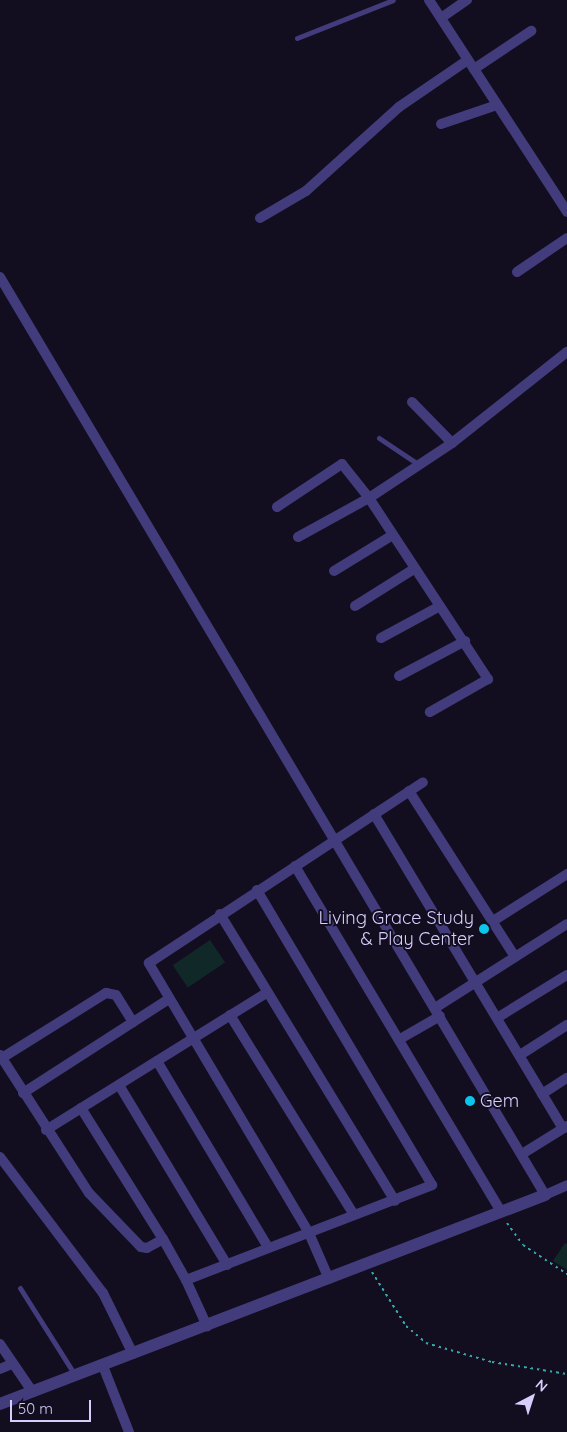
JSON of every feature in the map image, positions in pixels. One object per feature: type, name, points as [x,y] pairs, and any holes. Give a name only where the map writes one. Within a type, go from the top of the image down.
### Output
[{"type":"street","points":[[429,0],[567,211]]},
{"type":"street","points":[[441,18],[467,0]]},
{"type":"street","points":[[260,218],[306,191],[399,107],[531,31]]},
{"type":"street","points":[[442,124],[497,105]]},
{"type":"street","points":[[517,272],[567,238]]},
{"type":"street","points":[[0,277],[545,1195]]},
{"type":"street","points":[[298,536],[369,498],[452,443],[567,352]]},
{"type":"street","points":[[412,402],[452,443]]},
{"type":"street","points":[[277,507],[342,464],[369,498],[391,536],[465,641],[488,679],[430,712]]},
{"type":"street","points":[[334,571],[391,536]]},
{"type":"street","points":[[355,606],[414,569]]},
{"type":"street","points":[[381,638],[440,606]]},
{"type":"street","points":[[399,676],[465,641]]},
{"type":"street","points":[[329,1279],[309,1233],[149,967],[151,959],[423,782]]},
{"type":"street","points":[[409,791],[515,957]]},
{"type":"street","points":[[374,814],[542,1094],[565,1128],[522,1154]]},
{"type":"street","points":[[295,866],[400,1039],[501,1212]]},
{"type":"street","points":[[493,921],[567,874]]},
{"type":"street","points":[[186,1280],[228,1265],[268,1247],[429,1188],[432,1182],[257,890]]},
{"type":"street","points":[[220,914],[395,1201]]},
{"type":"street","points":[[400,1039],[475,983],[567,924]]},
{"type":"street","points":[[497,1018],[567,975]]},
{"type":"street","points":[[46,1130],[266,992]]},
{"type":"street","points":[[132,1022],[116,995],[106,993],[1,1057],[46,1130],[89,1193],[141,1247],[147,1248],[163,1239]]},
{"type":"street","points":[[23,1093],[169,999]]},
{"type":"street","points":[[230,1015],[354,1215]]},
{"type":"street","points":[[520,1055],[567,1025]]},
{"type":"street","points":[[157,1061],[268,1247]]},
{"type":"street","points":[[542,1094],[567,1078]]},
{"type":"street","points":[[119,1085],[228,1265]]},
{"type":"street","points":[[82,1108],[163,1239],[186,1280],[207,1326]]},
{"type":"street","points":[[0,1158],[103,1293],[133,1354]]},
{"type":"street","points":[[0,1404],[329,1279],[567,1185]]},
{"type":"street","points":[[0,1344],[32,1391]]},
{"type":"street","points":[[0,1369],[12,1364]]},
{"type":"street","points":[[103,1366],[129,1432]]},
{"type":"lane","points":[[297,38],[393,0]]},
{"type":"lane","points":[[379,438],[418,464]]},
{"type":"lane","points":[[20,1288],[76,1375]]},
{"type":"path","points":[[501,1212],[523,1245],[567,1274]]},
{"type":"path","points":[[367,1264],[406,1326],[426,1343],[492,1362],[567,1374]]},
{"type":"green space","points":[[210,940],[225,962],[188,988],[173,965]]},
{"type":"green space","points":[[565,1243],[567,1244],[567,1270],[553,1261]]},
{"type":"place","name":"Living Grace Study & Play Center","points":[[484,929]]},
{"type":"place","name":"Gem","points":[[470,1101]]}]
